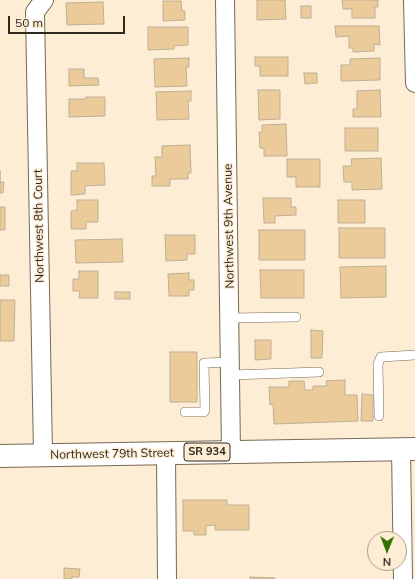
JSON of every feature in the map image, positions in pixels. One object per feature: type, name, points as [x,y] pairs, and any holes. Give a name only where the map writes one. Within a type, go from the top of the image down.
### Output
[{"type":"main road","name":"Northwest 79th Street","points":[[0,456],[408,449]]},
{"type":"street","name":"Northwest 8th Court","points":[[43,455],[34,12],[44,0]]},
{"type":"street","name":"Northwest 9th Avenue","points":[[226,0],[231,452]]},
{"type":"street","points":[[413,0],[415,83]]},
{"type":"street","points":[[403,579],[408,449]]},
{"type":"street","points":[[166,453],[167,579]]},
{"type":"lane","points":[[230,318],[296,317]]},
{"type":"lane","points":[[379,416],[378,364],[381,357],[415,355]]},
{"type":"lane","points":[[185,412],[204,412],[205,410],[204,363],[231,369],[319,372]]},
{"type":"building","points":[[257,0],[285,0],[286,19],[257,20]]},
{"type":"building","points":[[342,0],[378,0],[378,7],[375,7],[375,18],[352,18],[352,9],[343,9]]},
{"type":"building","points":[[163,1],[181,1],[182,11],[185,11],[185,20],[163,21]]},
{"type":"building","points":[[103,2],[104,24],[67,25],[66,3]]},
{"type":"building","points":[[301,6],[311,6],[311,18],[301,18]]},
{"type":"building","points":[[335,26],[379,26],[380,45],[374,44],[374,51],[353,52],[353,48],[349,48],[349,36],[336,37]]},
{"type":"building","points":[[148,27],[188,27],[188,45],[174,46],[174,49],[148,50]]},
{"type":"building","points":[[255,57],[288,57],[288,76],[260,76],[260,66],[255,66]]},
{"type":"building","points":[[189,58],[189,67],[186,67],[187,86],[155,87],[154,59]]},
{"type":"building","points":[[380,58],[380,80],[341,81],[341,65],[350,65],[350,59]]},
{"type":"building","points":[[69,69],[84,69],[84,78],[98,78],[99,85],[69,86]]},
{"type":"building","points":[[304,73],[317,73],[317,83],[305,84]]},
{"type":"building","points":[[258,90],[280,90],[280,119],[259,120]]},
{"type":"building","points":[[380,90],[381,117],[353,117],[353,109],[357,109],[357,91]]},
{"type":"building","points":[[191,91],[191,101],[188,101],[189,119],[157,120],[156,92]]},
{"type":"building","points":[[86,97],[105,97],[105,116],[69,117],[69,99],[86,99]]},
{"type":"building","points":[[286,124],[287,156],[264,156],[264,148],[260,148],[259,132],[262,132],[262,125]]},
{"type":"building","points":[[345,128],[378,128],[378,151],[345,151]]},
{"type":"building","points":[[190,145],[191,173],[188,173],[188,179],[170,179],[170,186],[152,186],[152,176],[156,176],[155,157],[162,157],[162,146]]},
{"type":"building","points":[[381,158],[382,189],[352,190],[352,182],[344,182],[343,166],[352,166],[351,159]]},
{"type":"building","points":[[287,159],[320,159],[320,187],[296,187],[296,177],[287,177]]},
{"type":"building","points":[[77,163],[104,163],[105,185],[85,186],[85,194],[71,195],[71,171],[77,171]]},
{"type":"building","points":[[0,182],[4,182],[3,193],[0,193]]},
{"type":"building","points":[[263,198],[291,198],[291,207],[296,207],[296,215],[275,216],[275,223],[264,223]]},
{"type":"building","points":[[77,200],[98,200],[98,222],[86,222],[86,229],[71,229],[71,211],[77,210]]},
{"type":"building","points":[[338,200],[365,200],[365,223],[338,223]]},
{"type":"building","points":[[0,207],[5,207],[5,230],[0,230]]},
{"type":"building","points":[[339,228],[385,228],[385,258],[339,258]]},
{"type":"building","points":[[259,230],[305,230],[305,260],[259,260]]},
{"type":"building","points":[[165,235],[195,235],[195,254],[187,254],[187,260],[166,261]]},
{"type":"building","points":[[122,239],[123,262],[76,263],[75,240]]},
{"type":"building","points":[[386,266],[386,297],[341,298],[340,267]]},
{"type":"building","points":[[260,270],[304,270],[304,298],[261,298]]},
{"type":"building","points":[[79,271],[98,271],[98,298],[79,298],[80,291],[73,291],[73,279],[79,279]]},
{"type":"building","points":[[189,273],[189,280],[194,280],[194,290],[189,290],[189,296],[169,296],[168,274]]},
{"type":"building","points":[[0,275],[9,275],[9,286],[0,286]]},
{"type":"building","points":[[115,292],[130,292],[130,299],[115,299]]},
{"type":"building","points":[[0,300],[15,300],[14,341],[0,341]]},
{"type":"building","points":[[311,330],[323,331],[322,358],[311,358]]},
{"type":"building","points":[[255,340],[271,340],[271,359],[255,360]]},
{"type":"building","points":[[170,352],[197,352],[197,402],[170,402]]},
{"type":"building","points":[[345,380],[345,395],[357,395],[358,421],[274,424],[273,404],[270,405],[269,387],[289,387],[289,381],[304,381],[305,390],[313,390],[313,386],[327,386],[326,381]]},
{"type":"building","points":[[362,394],[373,395],[373,421],[361,421]]},
{"type":"building","points":[[183,500],[227,500],[227,505],[249,505],[249,530],[215,530],[215,525],[206,526],[206,535],[194,535],[194,531],[183,531]]},
{"type":"building","points":[[64,568],[80,569],[79,577],[64,579]]},
{"type":"building","points":[[250,577],[275,578],[275,579],[250,579]]}]
